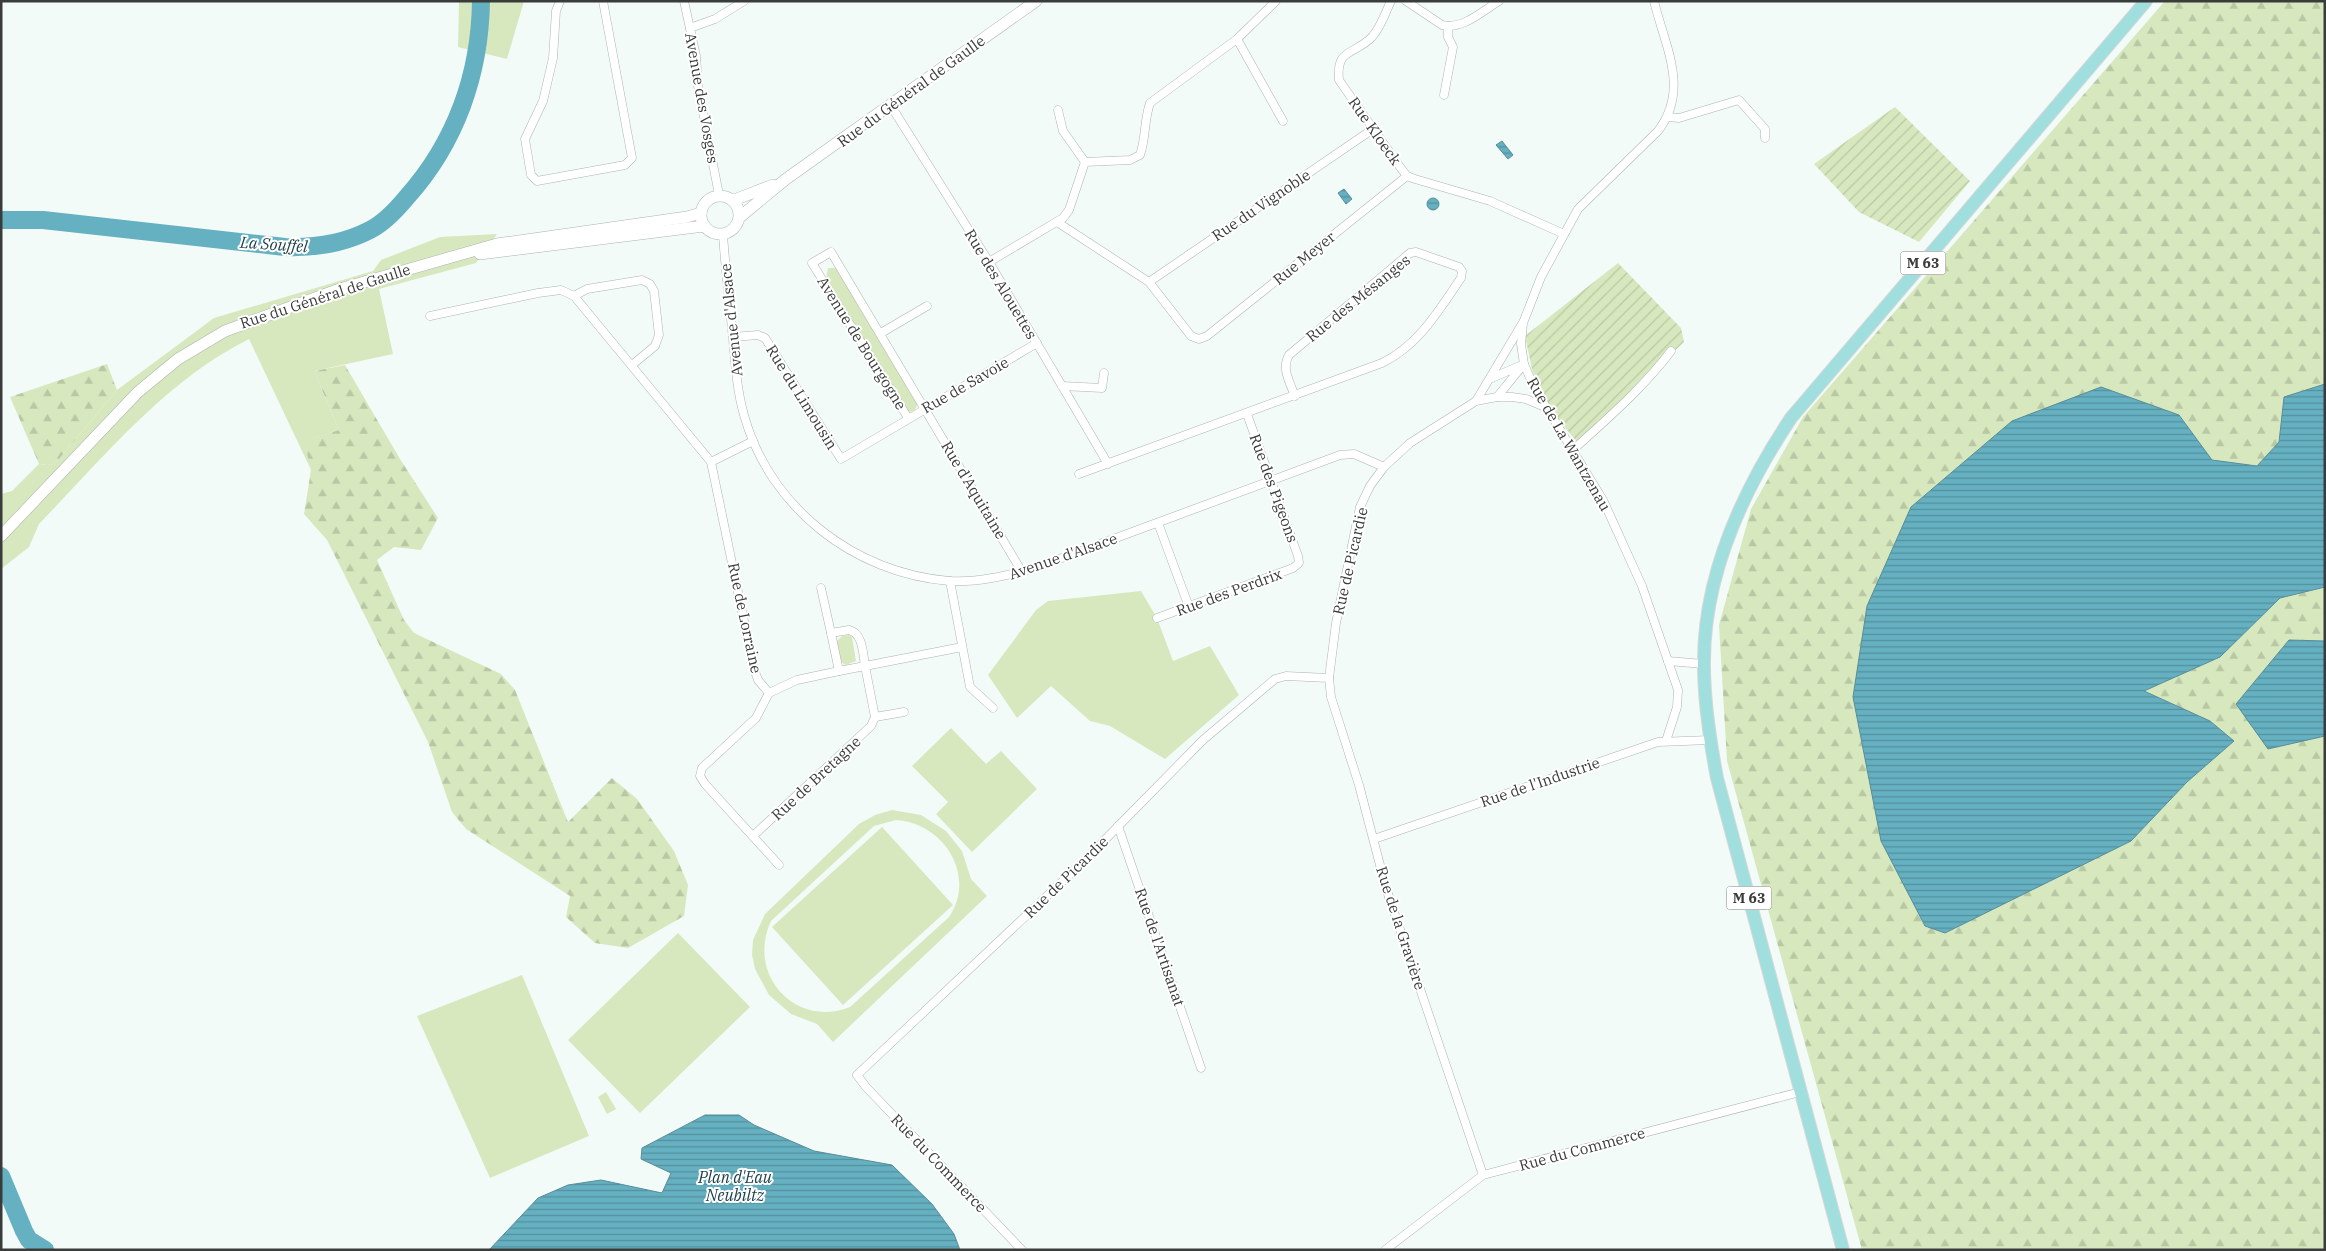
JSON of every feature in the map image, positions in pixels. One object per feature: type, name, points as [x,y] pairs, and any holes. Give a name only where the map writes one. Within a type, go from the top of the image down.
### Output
[{"type":"main road","name":"Rue du Général de Gaulle","points":[[740,217],[786,180],[1036,1]]},
{"type":"main road","name":"M 63","points":[[1843,1250],[1717,778],[1705,700],[1704,664],[1706,629],[1714,584],[1734,524],[1752,484],[1778,437],[1791,418],[2146,1]]},
{"type":"main road","name":"Rue du Général de Gaulle","points":[[734,200],[786,180]]},
{"type":"main road","points":[[719,195],[734,200],[740,217],[735,228],[723,234],[713,233],[704,226],[701,213],[705,203],[719,195]]},
{"type":"main road","name":"Rue du Général de Gaulle","points":[[1,536],[138,392],[165,369],[197,346],[236,326],[285,307],[395,272],[497,244],[687,217],[701,213]]},
{"type":"main road","name":"Rue du Général de Gaulle","points":[[460,255],[508,251],[704,226]]},
{"type":"street","points":[[560,1],[557,4],[553,58],[543,101],[525,139],[531,174],[536,181],[543,182],[630,163],[632,158],[602,1]]},
{"type":"street","name":"Avenue des Vosges","points":[[684,1],[696,56],[698,86],[719,195]]},
{"type":"street","points":[[690,28],[715,19],[744,1]]},
{"type":"street","points":[[1085,162],[1130,160],[1140,155],[1144,143],[1146,114],[1150,103],[1237,39],[1276,1]]},
{"type":"street","name":"Rue Kloeck","points":[[1391,1],[1373,36],[1360,47],[1342,57],[1338,65],[1339,80],[1407,176],[1490,201],[1564,234]]},
{"type":"street","points":[[1406,1],[1442,25],[1448,26],[1468,21],[1499,1]]},
{"type":"street","name":"Rue de La Wantzenau","points":[[1654,1],[1676,87],[1669,117],[1658,131],[1585,201],[1564,234],[1541,277],[1523,323],[1521,344],[1524,364],[1546,408],[1574,449],[1607,508],[1642,586],[1678,690],[1677,707],[1666,741]]},
{"type":"street","points":[[1444,95],[1453,47],[1448,37],[1448,26]]},
{"type":"street","points":[[1237,39],[1283,121]]},
{"type":"street","points":[[1669,117],[1679,118],[1739,100],[1766,129],[1766,138]]},
{"type":"street","name":"Rue des Alouettes","points":[[891,106],[989,262],[1108,464]]},
{"type":"street","points":[[1058,110],[1062,130],[1085,162]]},
{"type":"street","name":"Rue du Vignoble","points":[[1149,282],[1373,129]]},
{"type":"street","points":[[989,262],[1057,222],[1069,210],[1085,162]]},
{"type":"street","name":"Rue Meyer","points":[[1149,282],[1191,336],[1199,339],[1207,336],[1407,176]]},
{"type":"street","points":[[1057,222],[1149,282]]},
{"type":"street","name":"Avenue d'Alsace","points":[[723,234],[738,390],[753,441],[770,476],[783,493],[819,530],[842,546],[894,570],[950,581],[1022,572],[1345,454],[1361,457],[1384,467]]},
{"type":"street","name":"Avenue de Bourgogne","points":[[908,418],[812,263],[831,252],[925,409]]},
{"type":"street","name":"Rue des Mésanges","points":[[1079,474],[1247,414],[1382,364],[1407,348],[1430,323],[1462,278],[1462,271],[1459,267],[1416,252],[1410,253],[1288,356],[1286,371],[1295,396]]},
{"type":"street","points":[[430,316],[538,292],[561,290],[574,296],[587,289],[642,280],[650,284],[654,291],[659,335],[655,346],[632,365]]},
{"type":"street","name":"Rue de Lorraine","points":[[574,296],[711,462],[754,669],[758,680],[769,693],[756,718],[701,771],[705,784],[779,865]]},
{"type":"street","points":[[881,333],[927,306]]},
{"type":"street","name":"Rue de Picardie","points":[[1476,402],[1523,323]]},
{"type":"street","name":"Rue du Limousin","points":[[733,337],[758,335],[765,338],[841,459]]},
{"type":"street","name":"Rue de Savoie","points":[[841,459],[1037,343]]},
{"type":"street","points":[[1574,449],[1629,398],[1671,351]]},
{"type":"street","points":[[1490,379],[1506,370],[1524,364]]},
{"type":"street","points":[[1497,397],[1524,364]]},
{"type":"street","points":[[1062,386],[1102,388],[1104,372]]},
{"type":"street","name":"Rue de Picardie","points":[[1336,623],[1360,507],[1370,486],[1384,467],[1410,443],[1476,402],[1497,397],[1526,399],[1546,408]]},
{"type":"street","name":"Rue d'Aquitaine","points":[[925,409],[1022,572]]},
{"type":"street","name":"Rue des Pigeons","points":[[1247,414],[1299,563]]},
{"type":"street","points":[[711,462],[753,441]]},
{"type":"street","points":[[1158,523],[1189,607]]},
{"type":"street","name":"Rue des Perdrix","points":[[1157,618],[1293,568],[1299,563]]},
{"type":"street","points":[[950,581],[970,687],[993,708]]},
{"type":"street","points":[[821,588],[839,672]]},
{"type":"street","name":"Rue de la Gravière","points":[[1336,623],[1329,678],[1331,697],[1360,785],[1389,897],[1482,1175]]},
{"type":"street","points":[[831,632],[849,630],[856,634],[865,666],[875,717],[904,712]]},
{"type":"street","points":[[769,693],[798,680],[962,647]]},
{"type":"street","points":[[1668,661],[1704,664]]},
{"type":"street","name":"Rue de Picardie","points":[[857,1075],[1076,868],[1203,740],[1275,679],[1286,676],[1329,678]]},
{"type":"street","name":"Rue de Bretagne","points":[[753,836],[868,730],[875,717]]},
{"type":"street","name":"Rue de l'Industrie","points":[[1374,839],[1666,741],[1710,740]]},
{"type":"street","name":"Rue de l'Artisanat","points":[[1118,826],[1201,1068]]},
{"type":"street","name":"Rue du Commerce","points":[[857,1075],[866,1087],[1022,1250]]},
{"type":"street","name":"Rue du Commerce","points":[[1385,1250],[1482,1175],[1800,1092]]},
{"type":"green space","points":[[459,1],[524,1],[507,59],[458,47]]},
{"type":"green space","points":[[2165,1],[2325,1],[2325,384],[2284,397],[2279,442],[2257,466],[2212,460],[2179,415],[2012,421],[2187,782],[2234,741],[2210,721],[2144,691],[2220,657],[2280,598],[2325,587],[2325,641],[2289,640],[2268,749],[2325,736],[2325,1250],[1862,1250],[1727,761],[1719,625],[1751,509],[1803,417]]},
{"type":"green space","points":[[1895,107],[1970,181],[1919,242],[1859,212],[1814,164]]},
{"type":"green space","points":[[497,234],[476,263],[379,289],[393,354],[314,371],[339,430],[305,441],[311,470],[249,339],[219,356],[190,376],[137,422],[39,524],[29,547],[1,569],[1,494],[12,491],[39,464],[54,465],[117,390],[214,318],[373,271],[381,260],[440,237]]},
{"type":"green space","points":[[1618,263],[1681,328],[1684,342],[1577,442],[1547,406],[1532,369],[1525,336]]},
{"type":"green space","points":[[828,268],[837,268],[918,403],[915,410],[910,412],[905,409],[826,279]]},
{"type":"green space","points":[[107,364],[117,390],[54,465],[39,464],[10,397]]},
{"type":"green space","points":[[345,365],[400,459],[438,518],[421,550],[394,547],[377,560],[404,620],[414,633],[501,674],[515,690],[568,822],[612,778],[637,799],[674,851],[688,885],[684,916],[628,948],[595,943],[566,917],[570,896],[466,829],[452,812],[428,742],[327,540],[304,514],[311,470],[304,441],[339,430],[314,371]]},
{"type":"green space","points":[[1141,591],[1157,618],[1173,661],[1210,646],[1239,695],[1165,759],[1110,726],[1090,721],[1051,686],[1017,718],[988,675],[1036,610],[1048,601]]},
{"type":"green space","points":[[849,635],[852,637],[856,661],[846,665],[841,662],[837,641],[842,636]]},
{"type":"green space","points":[[951,728],[986,764],[1001,751],[1037,789],[972,852],[936,814],[948,802],[912,766]]},
{"type":"green space","points":[[892,810],[921,815],[946,831],[962,851],[971,879],[987,896],[833,1042],[817,1024],[791,1014],[769,995],[755,969],[752,955],[753,940],[765,914],[859,824],[875,815]],"holes":[[[896,820],[913,823],[941,841],[951,854],[957,869],[959,885],[957,901],[949,917],[850,1007],[830,1012],[811,1010],[794,1003],[780,992],[771,977],[765,960],[765,941],[771,921],[874,826]]]},
{"type":"green space","points":[[882,827],[953,905],[843,1005],[772,927]]},
{"type":"green space","points":[[678,933],[750,1007],[640,1113],[568,1040]]},
{"type":"green space","points":[[522,975],[589,1136],[490,1178],[417,1016]]},
{"type":"green space","points":[[606,1092],[616,1109],[607,1114],[598,1097]]},
{"type":"water","points":[[1502,141],[1513,155],[1508,159],[1496,145]]},
{"type":"water","points":[[1344,189],[1352,199],[1346,204],[1338,193]]},
{"type":"water","points":[[1433,198],[1439,204],[1433,210],[1427,204]]},
{"type":"water","points":[[2325,384],[2325,587],[2280,598],[2220,657],[2144,691],[2210,721],[2234,741],[2187,782],[2131,841],[1945,933],[1925,926],[1881,841],[1853,697],[1867,606],[1911,507],[2012,421],[2101,387],[2179,415],[2212,460],[2257,466],[2279,442],[2284,397]]},
{"type":"water","points":[[2289,640],[2325,641],[2325,736],[2268,749],[2236,704]]},
{"type":"water","name":"Plan d'Eau Neubiltz","points":[[705,1115],[739,1115],[754,1125],[814,1151],[892,1165],[932,1204],[954,1234],[960,1250],[489,1250],[538,1198],[568,1185],[601,1180],[662,1193],[671,1173],[641,1159],[642,1148]]},
{"type":"waterway","name":"La Souffel","points":[[1,220],[43,220],[285,247],[329,244],[360,235],[380,224],[403,202],[424,176],[452,130],[462,106],[476,55],[481,1]]},
{"type":"waterway","name":"La Souffel","points":[[1,1176],[29,1240],[45,1250]]}]
